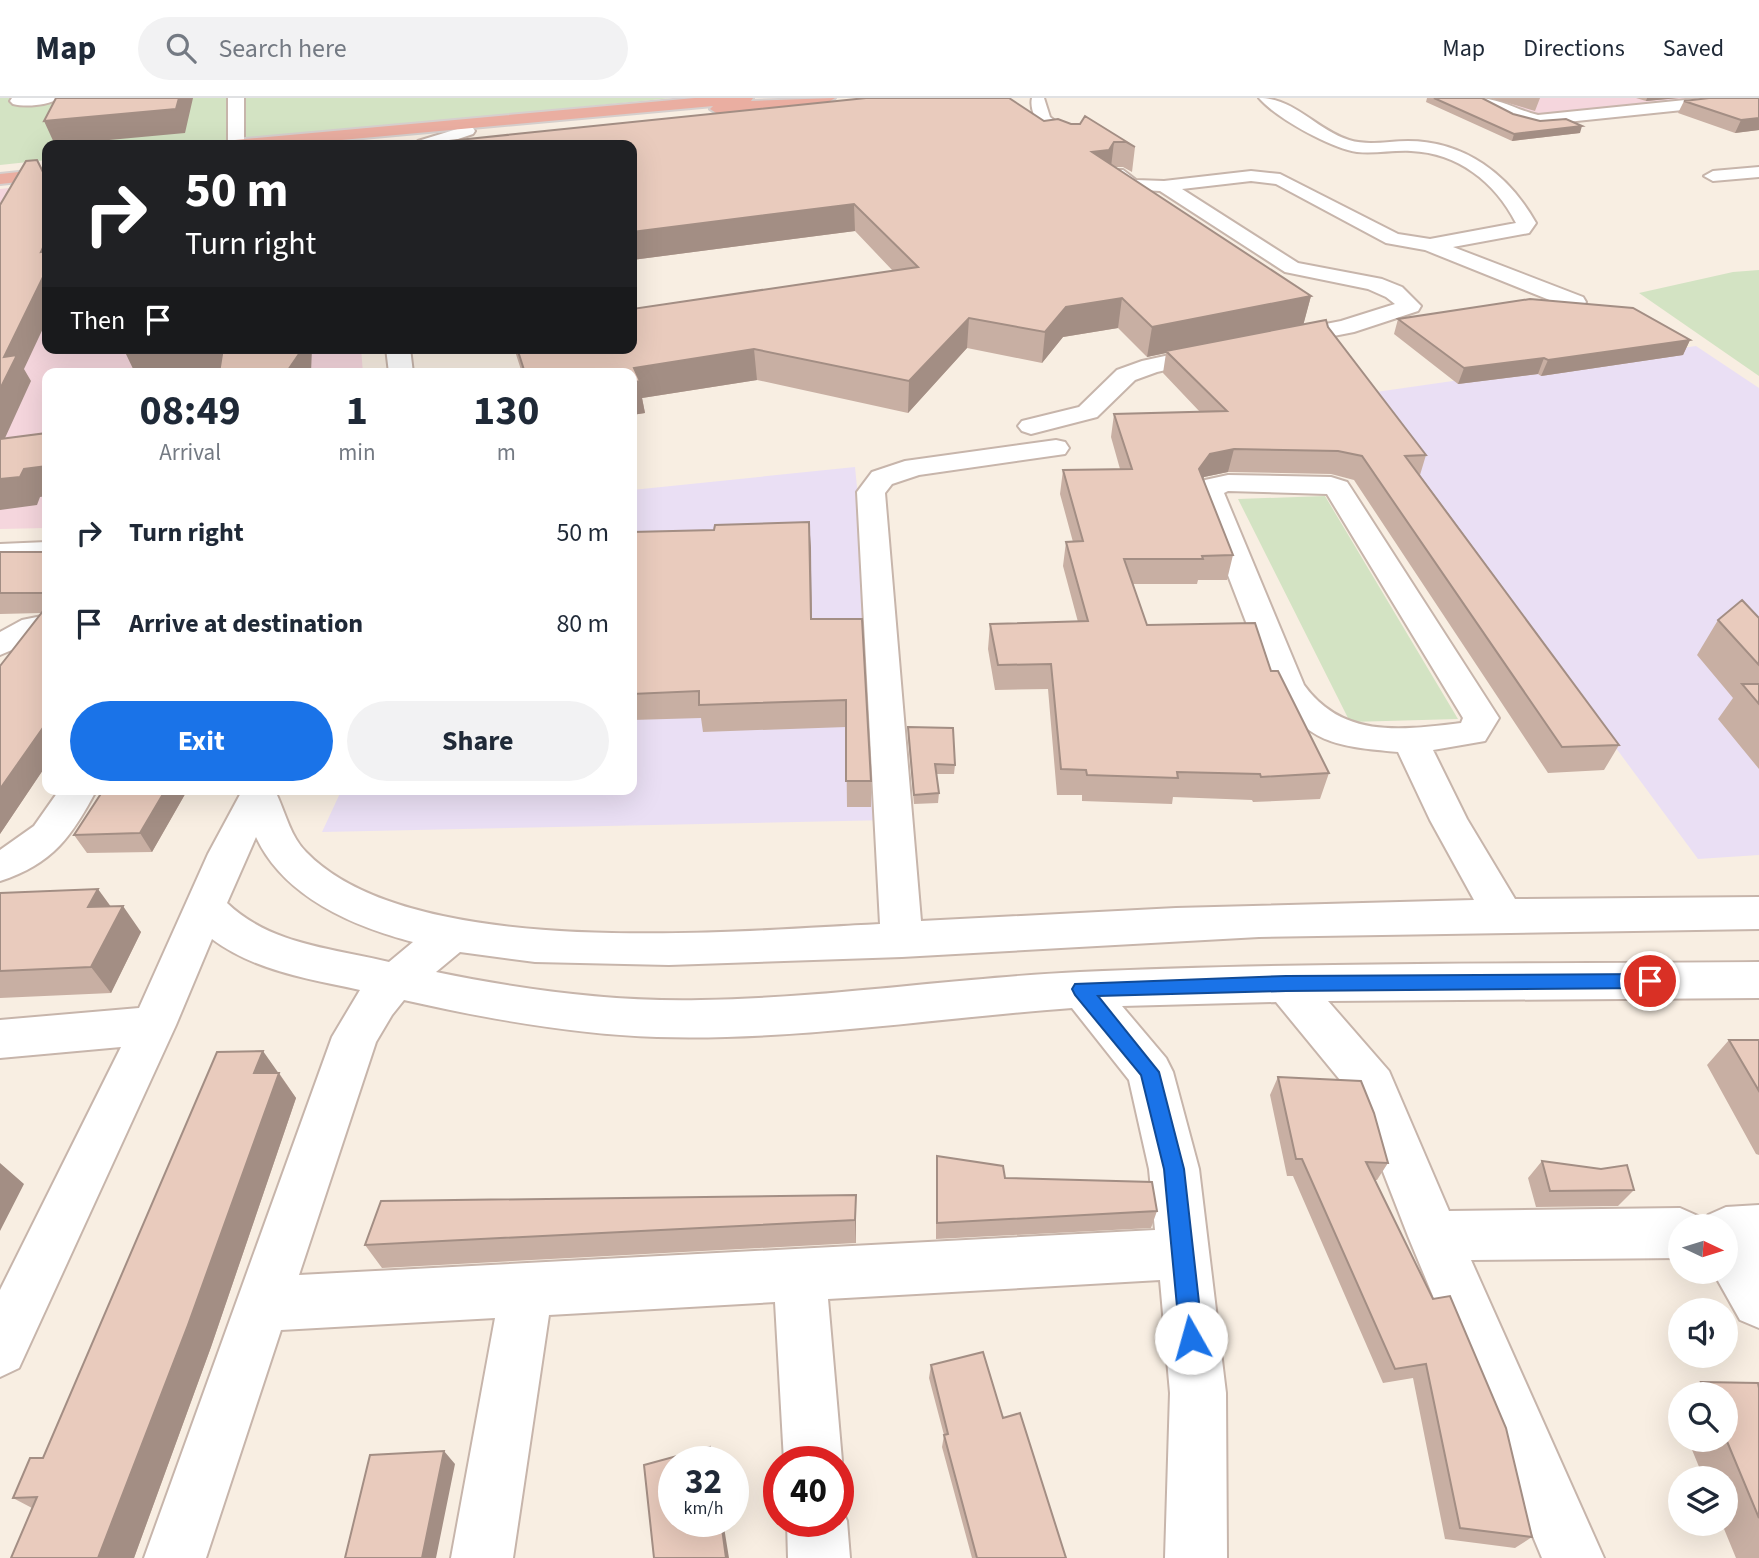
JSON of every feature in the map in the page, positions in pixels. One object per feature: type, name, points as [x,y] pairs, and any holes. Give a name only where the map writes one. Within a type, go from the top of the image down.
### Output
[{"type":"highway","points":[[376,140],[745,98]]},
{"type":"highway","points":[[293,140],[714,103],[827,98]]},
{"type":"highway","points":[[0,169],[42,165]]},
{"type":"highway","points":[[0,179],[42,175]]},
{"type":"street","points":[[18,101],[50,98]]},
{"type":"street","points":[[236,98],[236,140]]},
{"type":"street","points":[[1268,98],[1341,143],[1364,147],[1424,148],[1454,156],[1483,170],[1504,187],[1526,223],[1522,229],[1430,245]]},
{"type":"street","points":[[1482,98],[1527,118],[1551,120],[1750,98]]},
{"type":"street","points":[[1041,99],[1037,114],[1071,142]]},
{"type":"street","points":[[1567,102],[1598,115]]},
{"type":"street","points":[[439,140],[467,131]]},
{"type":"street","points":[[1713,176],[1759,172]]},
{"type":"street","points":[[1117,174],[1132,185],[1164,186],[1251,176],[1280,179],[1393,239],[1430,245],[1575,302]]},
{"type":"street","points":[[1031,426],[1088,412],[1126,375],[1150,366],[1346,327],[1413,296],[1374,284],[1292,268],[1164,186]]},
{"type":"street","points":[[1393,239],[1404,262]]},
{"type":"street","points":[[902,940],[871,492],[882,478],[915,467],[1056,448]]},
{"type":"street","points":[[1228,483],[1318,485],[1337,488],[1481,718],[1472,733],[1410,741],[1336,733],[1313,720],[1298,704],[1288,687],[1210,492],[1215,486],[1228,483]]},
{"type":"street","points":[[0,553],[42,551]]},
{"type":"street","points":[[0,645],[33,627],[42,626]]},
{"type":"street","points":[[1410,741],[1449,820],[1504,916]]},
{"type":"street","points":[[0,866],[20,859],[54,832],[76,795]]},
{"type":"street","points":[[0,1349],[154,1026],[228,854],[258,795]]},
{"type":"street","points":[[261,795],[283,852],[302,872],[369,911],[453,934],[567,947],[644,949],[902,940],[1343,917],[1759,914]]},
{"type":"street","points":[[206,908],[229,931],[257,948],[290,958],[395,981],[571,1013],[697,1019],[775,1016],[1082,989],[1286,984],[1759,981]]},
{"type":"street","points":[[175,1558],[355,1037],[376,1002],[395,981],[453,934]]},
{"type":"street","points":[[1286,984],[1373,1086],[1434,1236],[1573,1558]]},
{"type":"street","points":[[1082,989],[1150,1072],[1174,1169],[1198,1393],[1196,1558]]},
{"type":"street","points":[[0,1039],[154,1026]]},
{"type":"street","points":[[1738,1232],[1759,1230]]},
{"type":"street","points":[[1434,1236],[1668,1233]]},
{"type":"street","points":[[264,1304],[1181,1254]]},
{"type":"street","points":[[1738,1266],[1759,1301]]},
{"type":"street","points":[[800,1275],[812,1446]]},
{"type":"street","points":[[482,1558],[526,1291]]},
{"type":"street","points":[[818,1537],[819,1558]]},
{"type":"shaded area","points":[[1494,98],[1695,98],[1540,115]]},
{"type":"shaded area","points":[[42,185],[42,354],[361,354],[363,368],[42,368],[42,528],[0,529],[0,189]]},
{"type":"shaded area","points":[[1696,346],[1759,388],[1759,855],[1698,859],[1355,395]]},
{"type":"shaded area","points":[[855,467],[890,820],[322,832],[339,795],[637,795],[637,489]]},
{"type":"green space","points":[[0,98],[672,98],[248,140],[42,140],[42,161],[0,165]]},
{"type":"green space","points":[[1759,270],[1759,376],[1639,293],[1733,272]]},
{"type":"green space","points":[[1325,496],[1458,719],[1350,722],[1238,499]]},
{"type":"building","points":[[56,98],[179,98],[176,109],[44,121]]},
{"type":"building","points":[[866,98],[1009,98],[1044,121],[1058,119],[1080,124],[1085,116],[1135,147],[1126,142],[1114,142],[1109,150],[1092,152],[1311,296],[1152,327],[1122,298],[1066,307],[1045,332],[969,318],[909,381],[754,349],[634,368],[523,368],[519,354],[637,354],[637,308],[918,267],[854,204],[637,231],[637,140],[458,140]]},
{"type":"building","points":[[1434,98],[1482,98],[1513,114],[1540,121],[1566,119],[1582,126],[1514,134]]},
{"type":"building","points":[[1759,98],[1759,118],[1741,120],[1684,101]]},
{"type":"building","points":[[37,160],[42,170],[42,279],[4,357],[17,355],[0,389],[0,205],[26,161]]},
{"type":"building","points":[[1530,299],[1633,308],[1690,340],[1548,360],[1544,358],[1464,368],[1398,319]]},
{"type":"building","points":[[1326,320],[1328,327],[1426,455],[1405,456],[1619,745],[1562,747],[1362,456],[1338,451],[1234,449],[1210,454],[1199,469],[1233,555],[1202,556],[1203,559],[1124,559],[1147,625],[1255,623],[1271,671],[1278,671],[1329,773],[1261,777],[1260,774],[1177,772],[1178,778],[1087,775],[1086,770],[1061,769],[1051,664],[998,665],[990,624],[1088,621],[1066,542],[1083,541],[1063,470],[1132,469],[1114,414],[1227,411],[1166,351]]},
{"type":"building","points":[[222,354],[299,354],[289,368],[220,368]]},
{"type":"building","points":[[42,434],[42,467],[24,469],[20,477],[0,479],[0,439]]},
{"type":"building","points":[[809,522],[811,619],[862,619],[871,781],[846,781],[846,700],[699,705],[699,691],[637,694],[637,532],[714,530],[715,525]]},
{"type":"building","points":[[0,552],[42,552],[42,593],[0,593]]},
{"type":"building","points":[[1742,600],[1759,618],[1759,665],[1718,620]]},
{"type":"building","points":[[42,612],[42,729],[0,789],[0,666]]},
{"type":"building","points":[[1742,684],[1759,684],[1759,704]]},
{"type":"building","points":[[908,727],[953,728],[955,765],[935,764],[939,793],[914,795]]},
{"type":"building","points":[[100,795],[162,795],[140,833],[74,835]]},
{"type":"building","points":[[98,889],[88,907],[123,906],[91,967],[0,971],[0,893]]},
{"type":"building","points":[[1729,1040],[1759,1040],[1759,1091]]},
{"type":"building","points":[[263,1051],[254,1073],[279,1073],[188,1325],[98,1558],[11,1558],[37,1497],[13,1498],[30,1458],[43,1458],[217,1052]]},
{"type":"building","points":[[1278,1077],[1361,1081],[1374,1113],[1388,1163],[1366,1162],[1433,1299],[1450,1296],[1506,1428],[1532,1537],[1460,1528],[1426,1364],[1395,1369],[1302,1159],[1296,1159]]},
{"type":"building","points":[[937,1156],[1003,1166],[1005,1178],[1152,1182],[1157,1211],[937,1223]]},
{"type":"building","points":[[1542,1161],[1601,1169],[1627,1165],[1634,1190],[1550,1191]]},
{"type":"building","points":[[856,1195],[855,1220],[365,1245],[381,1201]]},
{"type":"building","points":[[983,1352],[1003,1418],[1020,1413],[1066,1558],[977,1558],[944,1435],[948,1434],[931,1365]]},
{"type":"building","points":[[1738,1383],[1758,1383],[1759,1518],[1731,1452],[1738,1452]]},
{"type":"building","points":[[444,1451],[422,1558],[345,1558],[370,1455]]},
{"type":"building","points":[[658,1461],[658,1537],[723,1537],[726,1558],[654,1558],[644,1465]]},
{"type":"route","points":[[1191,1338],[1174,1169],[1150,1072],[1082,989],[1286,984],[1650,981]]}]
